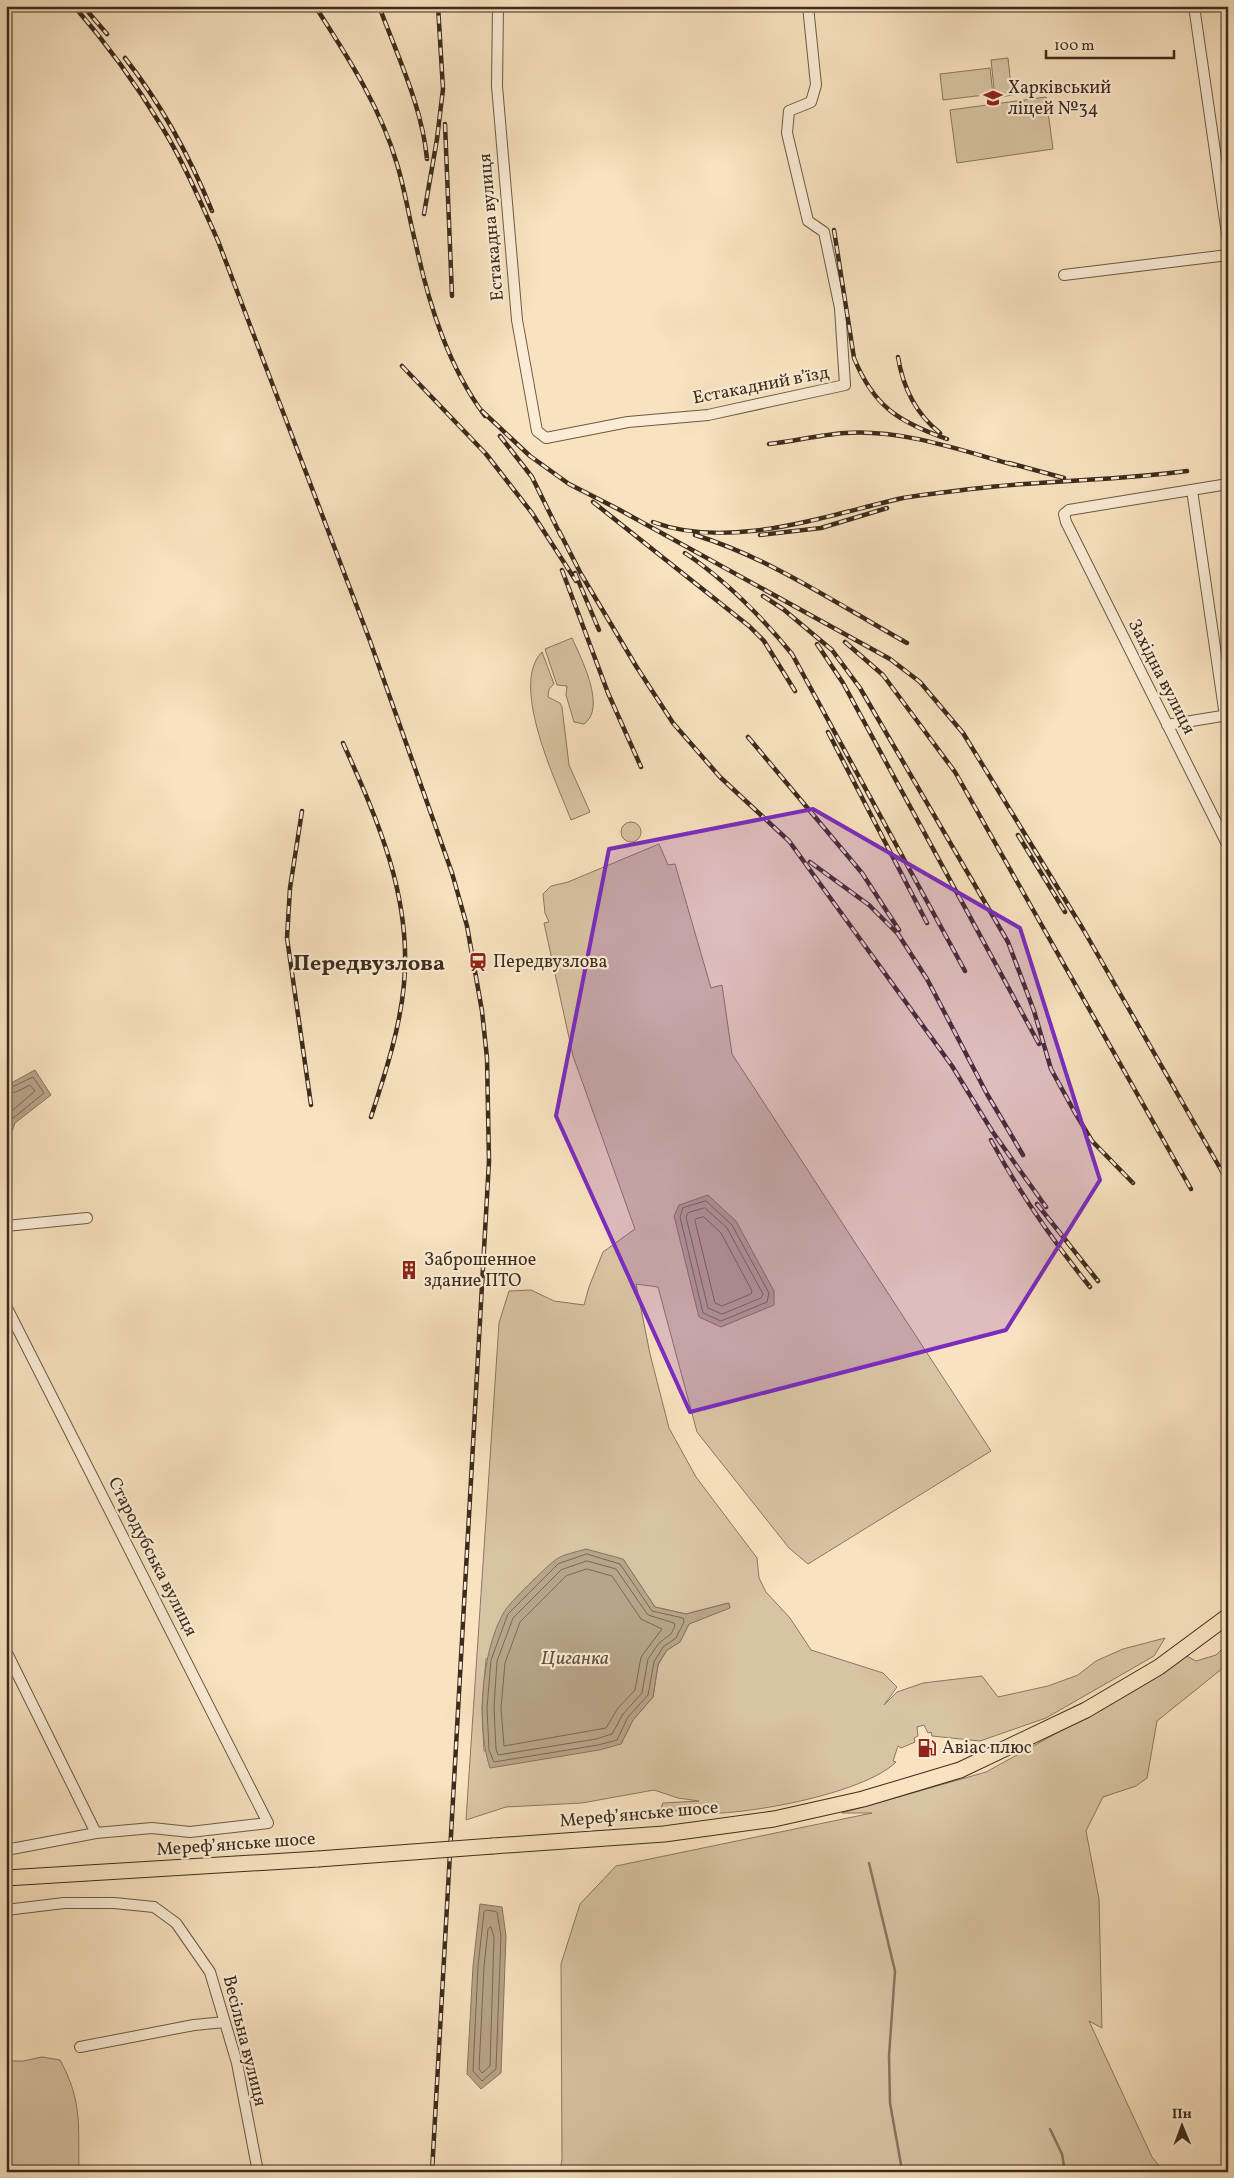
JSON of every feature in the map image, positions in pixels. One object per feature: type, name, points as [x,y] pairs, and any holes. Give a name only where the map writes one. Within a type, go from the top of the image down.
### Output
[{"type":"highway","name":"Мереф’янське шосе","points":[[6,1878],[318,1859],[664,1834],[774,1819],[863,1799],[960,1770],[1086,1710],[1160,1667],[1228,1616]]},
{"type":"street","name":"Естакадна вулиця","points":[[498,6],[497,86],[517,320],[537,431],[546,438]]},
{"type":"street","name":"Естакадний в’їзд","points":[[546,438],[628,422],[708,415],[845,385],[840,308],[824,232],[808,221],[787,132],[788,111],[811,102],[816,85],[808,6]]},
{"type":"street","points":[[1194,6],[1228,241]]},
{"type":"street","points":[[1064,275],[1228,255]]},
{"type":"street","points":[[1167,725],[1226,715],[1192,490],[1228,484]]},
{"type":"street","name":"Західна вулиця","points":[[1192,490],[1068,510],[1064,514],[1066,522],[1228,846]]},
{"type":"street","points":[[6,1226],[87,1218]]},
{"type":"street","name":"Стародубська вулиця","points":[[6,1306],[268,1822],[190,1832],[152,1828],[96,1833]]},
{"type":"street","points":[[6,1651],[96,1833],[6,1850]]},
{"type":"street","name":"Весільна вулиця","points":[[6,1910],[64,1903],[114,1902],[154,1907],[176,1924],[210,1972],[237,2063],[258,2172]]},
{"type":"street","points":[[80,2047],[194,2025],[225,2022]]},
{"type":"highlighted area","points":[[813,809],[1020,928],[1100,1180],[1006,1330],[690,1412],[556,1116],[609,849]]},
{"type":"shaded area","points":[[1008,58],[1012,95],[995,98],[991,60]]},
{"type":"shaded area","points":[[990,68],[993,94],[943,100],[940,74]]},
{"type":"shaded area","points":[[1046,97],[1053,149],[957,163],[950,110]]},
{"type":"shaded area","points":[[572,638],[586,670],[593,695],[593,707],[590,717],[584,724],[574,722],[566,695],[567,686],[557,685],[545,649]]},
{"type":"shaded area","points":[[542,652],[554,684],[549,689],[548,697],[560,703],[562,707],[569,765],[590,812],[571,820],[547,759],[533,710],[531,687],[533,667]]},
{"type":"shaded area","points":[[631,822],[638,825],[641,832],[638,839],[631,842],[624,839],[621,832],[624,825]]},
{"type":"shaded area","points":[[659,844],[668,865],[675,864],[711,988],[722,985],[732,1054],[991,1451],[808,1564],[789,1548],[697,1432],[658,1287],[636,1284],[650,1354],[669,1428],[696,1477],[757,1558],[759,1578],[766,1592],[790,1618],[811,1650],[883,1673],[897,1687],[884,1705],[897,1692],[923,1683],[982,1676],[998,1697],[1048,1686],[1078,1675],[1096,1661],[1123,1649],[1165,1638],[1154,1656],[1046,1718],[980,1741],[932,1736],[931,1732],[928,1733],[924,1725],[917,1727],[918,1736],[914,1738],[915,1742],[901,1748],[898,1746],[893,1761],[896,1762],[880,1774],[857,1784],[800,1801],[741,1811],[695,1813],[661,1808],[663,1803],[699,1801],[678,1798],[654,1790],[582,1803],[506,1807],[466,1820],[499,1323],[509,1291],[531,1290],[554,1301],[584,1305],[603,1252],[635,1229],[573,1056],[544,923],[549,922],[545,913],[543,894],[551,886],[568,882]],"holes":[[[623,1559],[655,1607],[686,1614],[728,1603],[730,1607],[689,1624],[680,1642],[667,1650],[658,1665],[653,1697],[633,1720],[621,1744],[484,1751],[482,1708],[486,1659]]]},
{"type":"shaded area","points":[[1228,1644],[1228,1664],[1157,1721],[1147,1778],[1136,1786],[1103,1797],[1086,1831],[1099,1899],[1102,2028],[1089,2021],[1152,2157],[1164,2172],[560,2172],[562,2159],[561,1964],[580,1904],[616,1866],[872,1813],[842,1813],[986,1772],[1086,1717],[1185,1655],[1196,1661],[1216,1655]]},
{"type":"shaded area","points":[[42,2057],[60,2060],[73,2089],[79,2128],[79,2172],[6,2172],[6,2061],[23,2061]]},
{"type":"water","points":[[35,1070],[51,1095],[15,1123],[6,1148],[6,1082],[13,1082]]},
{"type":"water","points":[[708,1195],[736,1221],[774,1291],[774,1305],[721,1327],[699,1317],[674,1216],[679,1205]]},
{"type":"water","name":"Циганка","points":[[586,1549],[623,1559],[655,1607],[686,1614],[729,1603],[730,1608],[689,1624],[680,1642],[667,1650],[658,1664],[653,1697],[633,1720],[621,1744],[599,1750],[490,1768],[483,1732],[482,1711],[486,1668],[496,1628],[507,1608],[550,1565],[561,1557]]},
{"type":"water","points":[[480,1904],[502,1907],[506,1936],[501,2073],[481,2089],[467,2074],[473,1966]]},
{"type":"waterway","points":[[869,1863],[895,1971],[889,2056],[890,2103],[902,2170],[905,2172]]},
{"type":"waterway","points":[[1050,2129],[1062,2154],[1065,2172]]},
{"type":"railway","points":[[74,6],[121,65],[162,127],[185,169],[218,241],[370,641],[452,873],[467,926],[482,1011],[487,1058],[489,1161],[432,2172]]},
{"type":"railway","points":[[83,6],[107,34]]},
{"type":"railway","points":[[315,6],[362,82],[382,122],[400,174],[421,268],[441,334],[460,377],[485,416]]},
{"type":"railway","points":[[379,6],[414,100],[420,120],[427,159]]},
{"type":"railway","points":[[424,214],[437,139],[443,89],[438,6]]},
{"type":"railway","points":[[125,58],[163,112],[194,171],[212,211]]},
{"type":"railway","points":[[445,124],[452,296]]},
{"type":"railway","points":[[834,230],[854,358],[862,375],[870,389],[890,410],[915,426],[947,439]]},
{"type":"railway","points":[[898,357],[907,390],[917,409],[940,433]]},
{"type":"railway","points":[[402,366],[486,454],[532,513],[576,581]]},
{"type":"railway","points":[[482,411],[530,456],[569,484],[618,509],[890,659],[920,682],[963,733],[1083,929],[1228,1182]]},
{"type":"railway","points":[[769,444],[845,433],[887,434],[952,447],[1014,465]]},
{"type":"railway","points":[[500,436],[532,477],[561,536]]},
{"type":"railway","points":[[1009,463],[1064,478]]},
{"type":"railway","points":[[653,522],[683,530],[714,533],[746,532],[811,521],[920,495],[998,486],[1133,477],[1187,471]]},
{"type":"railway","points":[[593,502],[749,626],[764,641],[795,691]]},
{"type":"railway","points":[[760,535],[821,528],[887,508]]},
{"type":"railway","points":[[559,531],[581,574],[636,666],[673,723],[720,777],[789,841],[952,1066],[992,1131],[1046,1207]]},
{"type":"railway","points":[[695,535],[750,556],[777,569],[907,643]]},
{"type":"railway","points":[[685,553],[715,575],[742,599],[792,654],[965,971]]},
{"type":"railway","points":[[562,570],[608,693],[641,767]]},
{"type":"railway","points":[[575,573],[599,630]]},
{"type":"railway","points":[[763,596],[783,609],[832,650],[860,688],[1008,942],[1034,1011],[1051,1069],[1074,1111],[1092,1141],[1133,1183]]},
{"type":"railway","points":[[845,642],[883,675],[955,772],[1191,1189]]},
{"type":"railway","points":[[817,644],[843,683],[1039,1044]]},
{"type":"railway","points":[[828,732],[927,923]]},
{"type":"railway","points":[[748,737],[862,873],[899,930]]},
{"type":"railway","points":[[343,743],[380,830],[390,860],[403,921],[405,952],[402,1001],[387,1068],[371,1117]]},
{"type":"railway","points":[[302,811],[290,888],[287,938],[311,1105]]},
{"type":"railway","points":[[1018,835],[1065,912]]},
{"type":"railway","points":[[810,862],[869,905],[898,934],[927,979],[987,1094],[1023,1155]]},
{"type":"railway","points":[[991,1140],[1037,1216],[1090,1287]]},
{"type":"railway","points":[[1037,1204],[1098,1281]]},
{"type":"place","name":"Харківський ліцей №34","points":[[993,98]]},
{"type":"place","name":"Передвузлова","points":[[478,962]]},
{"type":"place","name":"Заброшенное здание ПТО","points":[[409,1270]]},
{"type":"place","name":"Авіас плюс","points":[[927,1748]]},
{"type":"district","name":"Передвузлова","points":[[369,964]]}]
